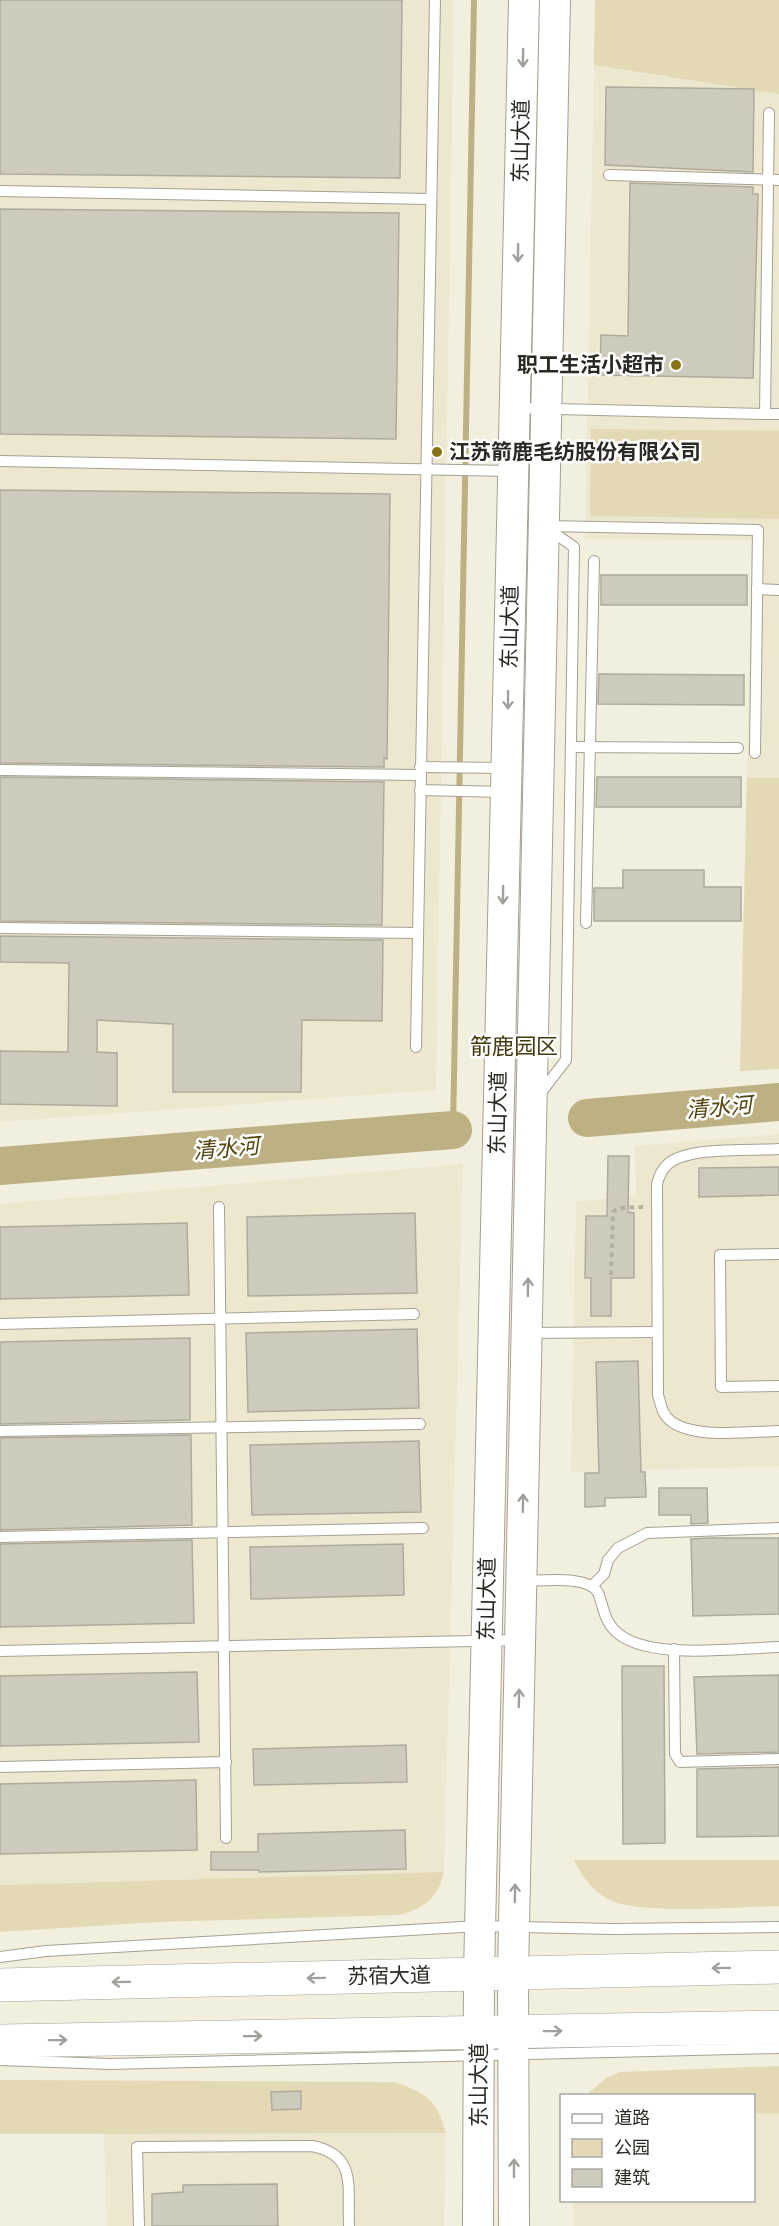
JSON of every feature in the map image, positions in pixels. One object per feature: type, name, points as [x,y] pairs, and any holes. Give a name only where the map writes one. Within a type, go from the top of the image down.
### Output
[{"type":"main road","name":"东山大道","points":[[514,2226],[513,1972],[532,1105],[529,472],[515,408],[524,0]]},
{"type":"main road","name":"东山大道","points":[[529,472],[547,409],[555,0]]},
{"type":"main road","name":"东山大道","points":[[478,2226],[479,1974],[506,780],[528,526]]},
{"type":"main road","name":"苏宿大道","points":[[0,1985],[779,1967]]},
{"type":"main road","points":[[0,2041],[513,2044],[779,2026]]},
{"type":"lane","points":[[416,1047],[435,0]]},
{"type":"lane","points":[[765,414],[773,180],[769,113]]},
{"type":"lane","points":[[609,175],[773,180]]},
{"type":"lane","points":[[0,191],[431,199]]},
{"type":"lane","points":[[515,408],[779,414]]},
{"type":"lane","points":[[0,461],[529,472]]},
{"type":"lane","points":[[528,526],[758,530],[755,753]]},
{"type":"lane","points":[[528,526],[574,548],[566,1060],[532,1105]]},
{"type":"lane","points":[[586,923],[594,561]]},
{"type":"lane","points":[[758,589],[779,590]]},
{"type":"lane","points":[[571,747],[738,748]]},
{"type":"lane","points":[[0,770],[420,771],[470,767],[506,780]]},
{"type":"lane","points":[[420,790],[470,791],[506,780]]},
{"type":"lane","points":[[0,928],[418,933]]},
{"type":"lane","points":[[779,1149],[691,1154],[669,1163],[661,1173],[657,1184],[658,1395],[664,1414],[672,1423],[693,1432],[779,1431]]},
{"type":"lane","points":[[219,1207],[226,1838]]},
{"type":"lane","points":[[779,1254],[720,1255],[721,1387],[779,1386]]},
{"type":"lane","points":[[0,1324],[414,1314]]},
{"type":"lane","points":[[527,1333],[657,1332]]},
{"type":"lane","points":[[0,1431],[420,1424]]},
{"type":"lane","points":[[0,1537],[423,1528]]},
{"type":"lane","points":[[593,1585],[604,1574],[608,1560],[618,1548],[647,1533],[779,1528]]},
{"type":"lane","points":[[522,1581],[582,1581],[593,1585],[599,1594],[608,1622],[620,1635],[641,1644],[674,1649],[779,1647]]},
{"type":"lane","points":[[0,1651],[520,1640]]},
{"type":"lane","points":[[674,1649],[675,1754],[680,1762],[779,1760]]},
{"type":"lane","points":[[0,1767],[226,1761]]},
{"type":"lane","points":[[0,1958],[46,1951],[480,1926],[614,1929],[779,1927]]},
{"type":"lane","points":[[0,2060],[109,2064],[479,2044]]},
{"type":"lane","points":[[513,2044],[779,2048]]},
{"type":"lane","points":[[139,2226],[137,2147],[312,2146],[328,2149],[343,2160],[347,2171],[349,2226]]},
{"type":"path","points":[[611,1275],[613,1212],[618,1208],[657,1207]]},
{"type":"shaded area","points":[[0,0],[454,0],[436,1090],[0,1122]]},
{"type":"shaded area","points":[[594,65],[779,94],[779,1069],[740,1071],[752,540],[585,539]]},
{"type":"shaded area","points":[[779,1134],[779,1466],[571,1472],[576,1202],[636,1195],[635,1146]]},
{"type":"shaded area","points":[[463,1164],[444,1872],[0,1885],[0,1204]]},
{"type":"shaded area","points":[[755,2113],[779,2113],[779,2226],[573,2226],[573,2202],[755,2202]]},
{"type":"shaded area","points":[[104,2133],[446,2133],[444,2226],[106,2226]]},
{"type":"green space","points":[[595,0],[779,0],[779,94],[594,65]]},
{"type":"green space","points":[[591,429],[779,431],[779,519],[590,516]]},
{"type":"green space","points":[[747,778],[779,778],[779,1069],[740,1071]]},
{"type":"green space","points":[[574,1860],[779,1860],[779,1906],[667,1909],[624,1905],[610,1900],[593,1888]]},
{"type":"green space","points":[[444,1872],[438,1889],[429,1901],[399,1915],[158,1922],[0,1932],[0,1885]]},
{"type":"green space","points":[[779,2066],[779,2113],[755,2113],[755,2094],[587,2094],[606,2078],[620,2072]]},
{"type":"green space","points":[[0,2080],[395,2082],[429,2099],[438,2112],[446,2133],[0,2134]]},
{"type":"building","points":[[0,0],[402,0],[400,178],[0,174]]},
{"type":"building","points":[[606,87],[754,89],[753,172],[605,165]]},
{"type":"building","points":[[630,183],[753,187],[753,194],[758,194],[753,378],[600,375],[601,335],[628,336]]},
{"type":"building","points":[[0,209],[399,213],[396,439],[0,434]]},
{"type":"building","points":[[0,490],[390,494],[387,759],[384,758],[384,767],[0,763]]},
{"type":"building","points":[[601,575],[747,575],[747,605],[601,605]]},
{"type":"building","points":[[599,674],[744,675],[744,705],[598,704]]},
{"type":"building","points":[[0,777],[384,782],[382,925],[0,921]]},
{"type":"building","points":[[597,777],[741,777],[741,807],[596,807]]},
{"type":"building","points":[[623,870],[704,870],[704,887],[741,887],[741,921],[594,921],[594,888],[623,888]]},
{"type":"building","points":[[0,936],[383,940],[382,1021],[302,1020],[301,1092],[173,1092],[173,1024],[97,1020],[97,1052],[117,1053],[117,1106],[0,1104],[0,1051],[68,1052],[69,963],[0,962]]},
{"type":"building","points":[[608,1156],[629,1156],[628,1212],[634,1213],[634,1278],[611,1278],[611,1316],[591,1316],[591,1278],[585,1278],[586,1216],[607,1216]]},
{"type":"building","points":[[779,1167],[779,1195],[699,1197],[699,1168]]},
{"type":"building","points":[[415,1213],[417,1293],[248,1296],[247,1217]]},
{"type":"building","points":[[187,1223],[189,1295],[0,1299],[0,1227]]},
{"type":"building","points":[[417,1329],[419,1408],[248,1412],[246,1333]]},
{"type":"building","points":[[190,1338],[190,1420],[0,1424],[0,1342]]},
{"type":"building","points":[[638,1361],[641,1472],[645,1472],[646,1497],[605,1498],[605,1506],[585,1507],[585,1473],[599,1473],[596,1362]]},
{"type":"building","points":[[191,1435],[192,1525],[0,1530],[0,1438]]},
{"type":"building","points":[[419,1441],[421,1512],[252,1515],[250,1445]]},
{"type":"building","points":[[659,1488],[707,1488],[708,1523],[691,1524],[691,1515],[659,1515]]},
{"type":"building","points":[[779,1538],[779,1614],[693,1616],[691,1539]]},
{"type":"building","points":[[192,1540],[194,1623],[0,1627],[0,1544]]},
{"type":"building","points":[[403,1544],[404,1595],[251,1599],[250,1547]]},
{"type":"building","points":[[622,1666],[664,1666],[665,1843],[623,1844]]},
{"type":"building","points":[[197,1672],[199,1742],[0,1746],[0,1676]]},
{"type":"building","points":[[779,1675],[779,1752],[697,1754],[694,1677]]},
{"type":"building","points":[[406,1745],[407,1782],[254,1785],[253,1749]]},
{"type":"building","points":[[779,1767],[779,1836],[697,1837],[697,1769]]},
{"type":"building","points":[[196,1780],[197,1850],[0,1854],[0,1784]]},
{"type":"building","points":[[405,1830],[406,1869],[259,1872],[259,1870],[211,1870],[211,1852],[258,1852],[258,1834]]},
{"type":"building","points":[[301,2091],[301,2109],[272,2110],[271,2092]]},
{"type":"building","points":[[277,2184],[278,2226],[152,2226],[152,2194],[183,2192],[183,2185]]},
{"type":"waterway","points":[[453,1130],[474,0]]},
{"type":"waterway","name":"清水河","points":[[587,1118],[779,1102]]},
{"type":"waterway","name":"清水河","points":[[0,1166],[453,1130]]},
{"type":"place","name":"职工生活小超市","points":[[676,365]]},
{"type":"place","name":"江苏箭鹿毛纺股份有限公司","points":[[437,452]]},
{"type":"district","name":"箭鹿园区","points":[[514,1046]]}]
